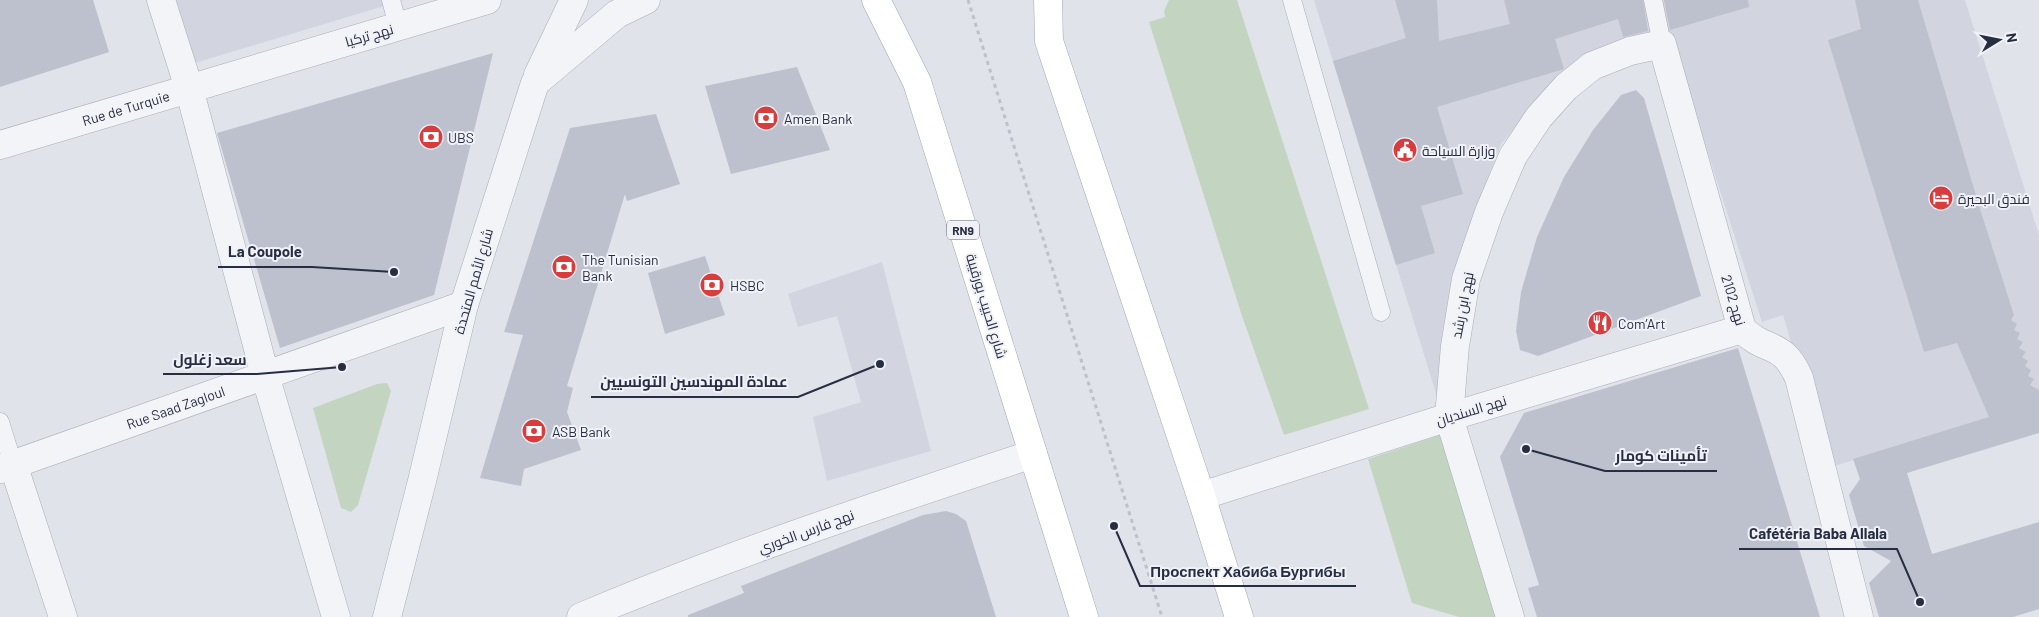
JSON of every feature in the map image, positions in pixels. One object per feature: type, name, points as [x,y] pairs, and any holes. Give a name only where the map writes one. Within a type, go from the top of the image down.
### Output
[{"type":"main road","name":"شارع الحبيب بورقيبة","points":[[876,0],[916,82],[1084,617]]},
{"type":"main road","points":[[1048,0],[1049,42],[1201,496],[1239,617]]},
{"type":"street","points":[[161,0],[189,88],[264,375],[336,617]]},
{"type":"street","name":"نهج تركيا","points":[[251,70],[487,0]]},
{"type":"street","name":"شارع الأمم المتحدة","points":[[387,617],[464,304],[534,83],[574,0]]},
{"type":"street","points":[[534,83],[617,14],[646,0]]},
{"type":"street","name":"نهج 2102","points":[[1662,44],[1742,329],[1750,338],[1783,353],[1792,362],[1799,378],[1859,617]]},
{"type":"street","name":"نهج ابن رشد","points":[[1510,617],[1449,417],[1454,346],[1466,279],[1489,212],[1513,156],[1539,117],[1566,87],[1592,66],[1630,52],[1662,44]]},
{"type":"street","name":"Rue de Turquie","points":[[0,145],[251,70]]},
{"type":"street","name":"Rue Saad Zagloul","points":[[6,467],[464,304]]},
{"type":"street","name":"نهج السنديان","points":[[1201,496],[1449,417],[1742,329]]},
{"type":"street","name":"نهج فارس الخوري","points":[[581,617],[625,598],[877,505],[1033,454]]},
{"type":"street","points":[[6,467],[63,617]]},
{"type":"lane","points":[[391,0],[398,26]]},
{"type":"lane","points":[[1292,0],[1381,312]]},
{"type":"lane","points":[[1653,0],[1662,44]]},
{"type":"lane","points":[[0,422],[6,467]]},
{"type":"path","points":[[968,0],[1162,617]]},
{"type":"shaded area","points":[[175,0],[404,0],[195,63]]},
{"type":"shaded area","points":[[1314,0],[1965,0],[2039,235],[2039,402],[1828,468],[1783,315],[1762,322],[1669,31],[1600,53],[1546,90],[1501,144],[1476,209],[1439,403]]},
{"type":"shaded area","points":[[882,262],[931,451],[827,481],[813,417],[861,402],[837,316],[798,327],[788,294]]},
{"type":"green space","points":[[1169,0],[1237,0],[1369,409],[1284,435],[1241,313],[1149,22],[1165,17],[1164,11]]},
{"type":"green space","points":[[387,383],[391,391],[358,505],[351,512],[341,508],[313,408],[377,384]]},
{"type":"green space","points":[[1449,432],[1504,617],[1459,617],[1412,603],[1368,459]]},
{"type":"building","points":[[0,0],[93,0],[109,52],[0,87]]},
{"type":"building","name":"وزارة السياحة","points":[[1395,0],[1437,0],[1439,41],[1510,24],[1504,0],[1643,0],[1648,31],[1623,37],[1618,19],[1555,39],[1564,69],[1437,107],[1463,194],[1421,206],[1435,253],[1396,265],[1333,61],[1406,38]]},
{"type":"building","points":[[1664,0],[1748,0],[1749,7],[1670,30]]},
{"type":"building","points":[[1855,0],[1918,0],[1980,209],[2014,315],[2011,320],[2017,324],[2014,330],[2020,333],[2017,339],[2023,342],[2019,348],[2026,352],[2022,357],[2028,361],[2025,366],[2031,370],[2028,376],[2034,379],[2030,385],[2039,390],[2039,433],[1907,473],[1932,554],[2039,522],[2039,609],[2013,617],[1879,617],[1869,583],[1891,561],[1864,546],[1849,495],[1860,479],[1853,459],[1989,417],[1957,343],[1924,352],[1828,40],[1861,29]]},
{"type":"building","points":[[493,53],[434,295],[280,348],[217,133]]},
{"type":"building","name":"Amen Bank","points":[[797,67],[830,150],[731,174],[705,86]]},
{"type":"building","points":[[1636,90],[1644,98],[1701,296],[1538,356],[1520,350],[1516,331],[1521,292],[1537,237],[1564,177],[1593,130],[1621,95]]},
{"type":"building","name":"The Tunisian Bank","points":[[656,114],[680,184],[627,201],[625,194],[567,386],[573,388],[567,412],[581,450],[524,469],[521,486],[480,478],[523,335],[504,332],[570,128]]},
{"type":"building","points":[[705,256],[725,315],[665,334],[648,273]]},
{"type":"building","points":[[1738,348],[1820,617],[1537,617],[1528,588],[1539,585],[1500,457],[1524,413]]},
{"type":"building","points":[[946,511],[956,514],[966,521],[996,617],[688,617],[688,615],[744,593],[741,586],[923,515]]},
{"type":"place","name":"Amen Bank","points":[[766,118]]},
{"type":"place","name":"UBS","points":[[431,137]]},
{"type":"place","name":"وزارة السياحة","points":[[1405,150]]},
{"type":"place","name":"فندق البحيرة","points":[[1941,198]]},
{"type":"place","name":"The Tunisian Bank","points":[[564,267]]},
{"type":"place","name":"La Coupole","points":[[394,272]]},
{"type":"place","name":"HSBC","points":[[712,285]]},
{"type":"place","name":"Com’Art","points":[[1600,323]]},
{"type":"place","name":"عمادة المهندسين التونسيين","points":[[880,364]]},
{"type":"place","name":"سعد زغلول","points":[[342,367]]},
{"type":"place","name":"ASB Bank","points":[[534,431]]},
{"type":"place","name":"تأمينات كومار","points":[[1526,449]]},
{"type":"place","name":"Проспект Хабиба Бургибы","points":[[1114,526]]},
{"type":"place","name":"Cafétéria Baba Allala","points":[[1920,602]]}]
